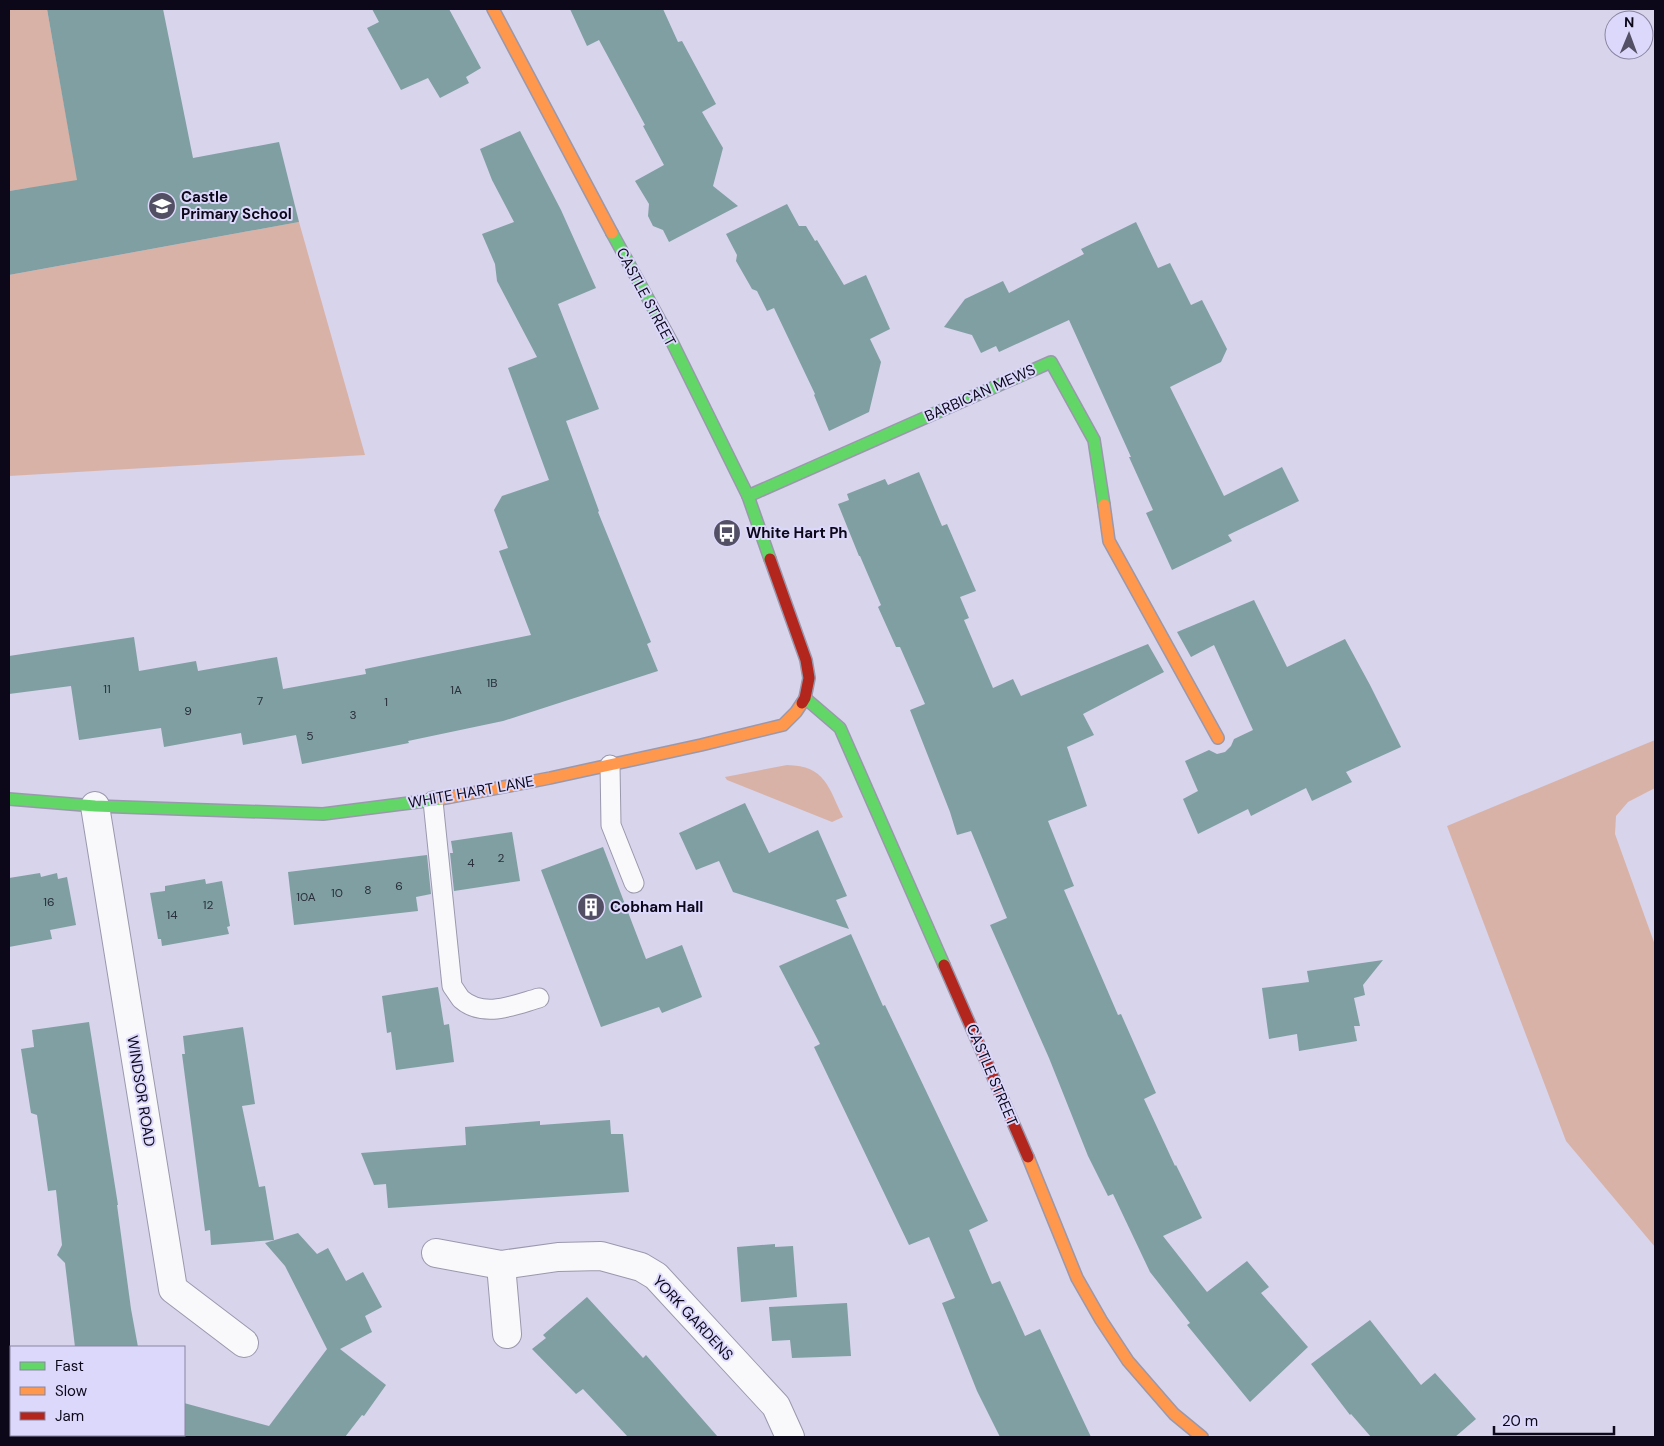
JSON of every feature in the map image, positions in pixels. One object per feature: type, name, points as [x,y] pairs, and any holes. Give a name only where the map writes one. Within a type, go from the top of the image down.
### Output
[{"type":"street","name":"CASTLE STREET","points":[[493,9],[673,344],[748,496],[782,592]]},
{"type":"street","name":"BARBICAN MEWS","points":[[748,496],[1051,362],[1094,440],[1109,541],[1218,738]]},
{"type":"street","name":"WHITE HART LANE","points":[[9,799],[95,806],[323,814],[433,801],[610,765],[783,725],[796,712],[805,698],[809,678],[806,660],[782,592]]},
{"type":"street","name":"CASTLE STREET","points":[[805,698],[840,728],[1042,1190],[1077,1278],[1101,1320],[1128,1361],[1174,1414],[1202,1437]]},
{"type":"street","name":"WINDSOR ROAD","points":[[95,806],[173,1289],[244,1343]]},
{"type":"street","name":"YORK GARDENS","points":[[436,1253],[501,1265],[558,1257],[601,1256],[641,1267],[656,1276],[776,1406],[790,1437]]},
{"type":"street","points":[[501,1265],[507,1334]]},
{"type":"lane","points":[[610,765],[611,825],[634,882]]},
{"type":"lane","points":[[433,801],[452,986],[461,998],[478,1008],[492,1010],[539,998]]},
{"type":"shaded area","points":[[9,9],[47,9],[76,172],[111,167],[31,201],[28,188],[9,191]]},
{"type":"shaded area","points":[[299,222],[365,455],[9,476],[9,275]]},
{"type":"shaded area","points":[[1655,740],[1655,788],[1628,802],[1616,816],[1615,834],[1655,945],[1655,1247],[1566,1141],[1447,826]]},
{"type":"shaded area","points":[[787,765],[800,766],[818,774],[829,788],[843,817],[832,822],[727,780],[725,777]]},
{"type":"building","points":[[47,9],[163,9],[193,158],[279,142],[299,222],[9,275],[9,191],[77,180]]},
{"type":"building","points":[[372,9],[449,9],[481,68],[466,77],[469,83],[440,98],[428,78],[401,90],[367,28],[379,22]]},
{"type":"building","points":[[570,9],[663,9],[678,42],[682,41],[716,104],[702,112],[723,148],[713,186],[738,206],[669,242],[663,230],[653,226],[648,216],[649,204],[635,181],[664,165],[643,126],[645,125],[599,40],[587,46]]},
{"type":"building","points":[[520,131],[561,210],[596,288],[558,304],[599,409],[566,421],[598,512],[651,642],[647,644],[658,671],[503,721],[408,741],[409,743],[302,764],[296,735],[243,745],[241,733],[164,747],[161,728],[79,740],[71,686],[9,694],[9,656],[134,637],[139,671],[196,661],[198,671],[277,657],[283,689],[366,674],[365,669],[531,635],[499,551],[508,548],[494,510],[502,496],[549,480],[508,368],[537,357],[497,281],[495,264],[482,234],[514,222],[492,180],[480,149]]},
{"type":"building","points":[[787,204],[799,226],[806,226],[815,241],[817,240],[844,285],[866,275],[890,329],[870,339],[881,362],[869,412],[829,431],[815,394],[774,308],[767,311],[757,291],[752,289],[736,261],[737,255],[726,234]]},
{"type":"building","points":[[1136,222],[1158,268],[1170,263],[1191,305],[1202,300],[1227,349],[1221,362],[1170,387],[1224,496],[1282,467],[1299,501],[1228,535],[1232,541],[1172,570],[1146,513],[1153,510],[1069,320],[999,352],[996,346],[981,353],[972,335],[944,327],[965,299],[1003,281],[1009,293],[1084,254],[1081,249]]},
{"type":"building","points":[[919,472],[942,526],[947,524],[976,591],[960,597],[969,618],[964,620],[993,688],[1013,679],[1021,696],[1148,644],[1164,672],[1083,714],[1094,735],[1067,747],[1087,806],[1048,821],[1074,886],[1064,890],[1118,1015],[1121,1014],[1156,1093],[1144,1099],[1202,1218],[1163,1236],[1207,1292],[1247,1261],[1269,1287],[1261,1293],[1308,1347],[1250,1402],[1187,1325],[1190,1323],[1150,1272],[1113,1194],[1108,1196],[1088,1156],[1049,1058],[990,925],[1007,918],[971,831],[957,835],[950,812],[910,710],[925,704],[900,647],[896,647],[878,607],[881,605],[838,504],[849,500],[847,494],[885,479],[888,485]]},
{"type":"building","points":[[1254,600],[1287,667],[1345,639],[1401,747],[1346,772],[1352,782],[1312,801],[1306,788],[1251,816],[1248,809],[1198,834],[1183,799],[1198,791],[1185,761],[1209,750],[1217,754],[1225,752],[1231,746],[1234,739],[1253,730],[1214,645],[1191,657],[1177,632]]},
{"type":"building","points":[[745,803],[769,853],[818,830],[847,896],[836,900],[849,929],[733,892],[719,861],[696,870],[679,833]]},
{"type":"building","points":[[512,832],[520,881],[454,891],[450,853],[453,853],[451,841]]},
{"type":"building","name":"Cobham Hall","points":[[603,847],[646,959],[682,945],[702,997],[662,1013],[659,1007],[601,1027],[541,870]]},
{"type":"building","points":[[427,855],[431,894],[416,897],[418,911],[294,925],[288,872]]},
{"type":"building","points":[[40,873],[41,877],[57,873],[58,879],[67,877],[76,925],[50,930],[52,939],[9,947],[9,878]]},
{"type":"building","points":[[205,879],[206,884],[222,881],[230,926],[227,927],[229,934],[162,946],[161,939],[158,939],[150,893],[165,891],[165,886]]},
{"type":"building","points":[[851,934],[883,1006],[885,1005],[988,1221],[969,1230],[992,1284],[1000,1281],[1025,1336],[1040,1329],[1091,1437],[1000,1437],[977,1391],[942,1303],[955,1298],[929,1237],[909,1245],[814,1047],[820,1044],[779,966]]},
{"type":"building","points":[[1383,960],[1363,985],[1365,995],[1354,998],[1360,1026],[1354,1026],[1357,1041],[1299,1051],[1297,1034],[1269,1039],[1262,988],[1309,982],[1307,971]]},
{"type":"building","points":[[438,987],[444,1025],[449,1024],[454,1062],[396,1070],[391,1032],[387,1033],[382,996]]},
{"type":"building","points":[[89,1022],[138,1346],[75,1346],[65,1263],[57,1255],[62,1245],[56,1190],[48,1191],[37,1115],[31,1113],[21,1049],[34,1047],[32,1030]]},
{"type":"building","points":[[243,1027],[255,1104],[242,1106],[259,1187],[265,1186],[274,1240],[211,1245],[210,1230],[205,1231],[182,1054],[185,1054],[183,1036]]},
{"type":"building","points":[[610,1120],[611,1134],[623,1134],[629,1192],[388,1208],[386,1184],[374,1185],[361,1153],[466,1145],[465,1127],[540,1121],[540,1125]]},
{"type":"building","points":[[298,1233],[317,1254],[328,1248],[346,1281],[363,1272],[382,1307],[365,1316],[372,1332],[340,1349],[386,1385],[364,1416],[362,1415],[345,1437],[184,1437],[185,1403],[269,1426],[327,1349],[285,1266],[265,1243]]},
{"type":"building","points":[[775,1244],[775,1247],[793,1246],[797,1297],[741,1302],[737,1247]]},
{"type":"building","points":[[587,1297],[643,1358],[646,1355],[718,1437],[628,1437],[583,1389],[576,1394],[532,1349],[546,1338],[543,1335]]},
{"type":"building","points":[[847,1303],[851,1356],[792,1358],[790,1340],[772,1341],[769,1307]]},
{"type":"building","points":[[1370,1320],[1421,1385],[1435,1373],[1476,1419],[1455,1437],[1371,1437],[1350,1415],[1311,1364]]},
{"type":"traffic: fast","points":[[612,233],[673,344],[748,496],[770,559]]},
{"type":"traffic: fast","points":[[748,496],[1051,362],[1094,440],[1104,505]]},
{"type":"traffic: fast","points":[[805,698],[840,728],[944,965]]},
{"type":"traffic: fast","points":[[9,799],[95,806],[323,814],[441,799]]},
{"type":"traffic: slow","points":[[493,9],[612,233]]},
{"type":"traffic: slow","points":[[1104,505],[1109,541],[1218,738]]},
{"type":"traffic: slow","points":[[441,799],[550,778],[783,725],[802,703]]},
{"type":"traffic: slow","points":[[1028,1157],[1077,1278],[1101,1320],[1128,1361],[1174,1414],[1202,1437]]},
{"type":"traffic: jam","points":[[770,559],[806,660],[809,678],[805,698],[802,703]]},
{"type":"traffic: jam","points":[[944,965],[1028,1157]]},
{"type":"place","name":"Castle Primary School","points":[[162,206]]},
{"type":"place","name":"White Hart Ph","points":[[727,533]]},
{"type":"place","name":"Cobham Hall","points":[[591,907]]}]
